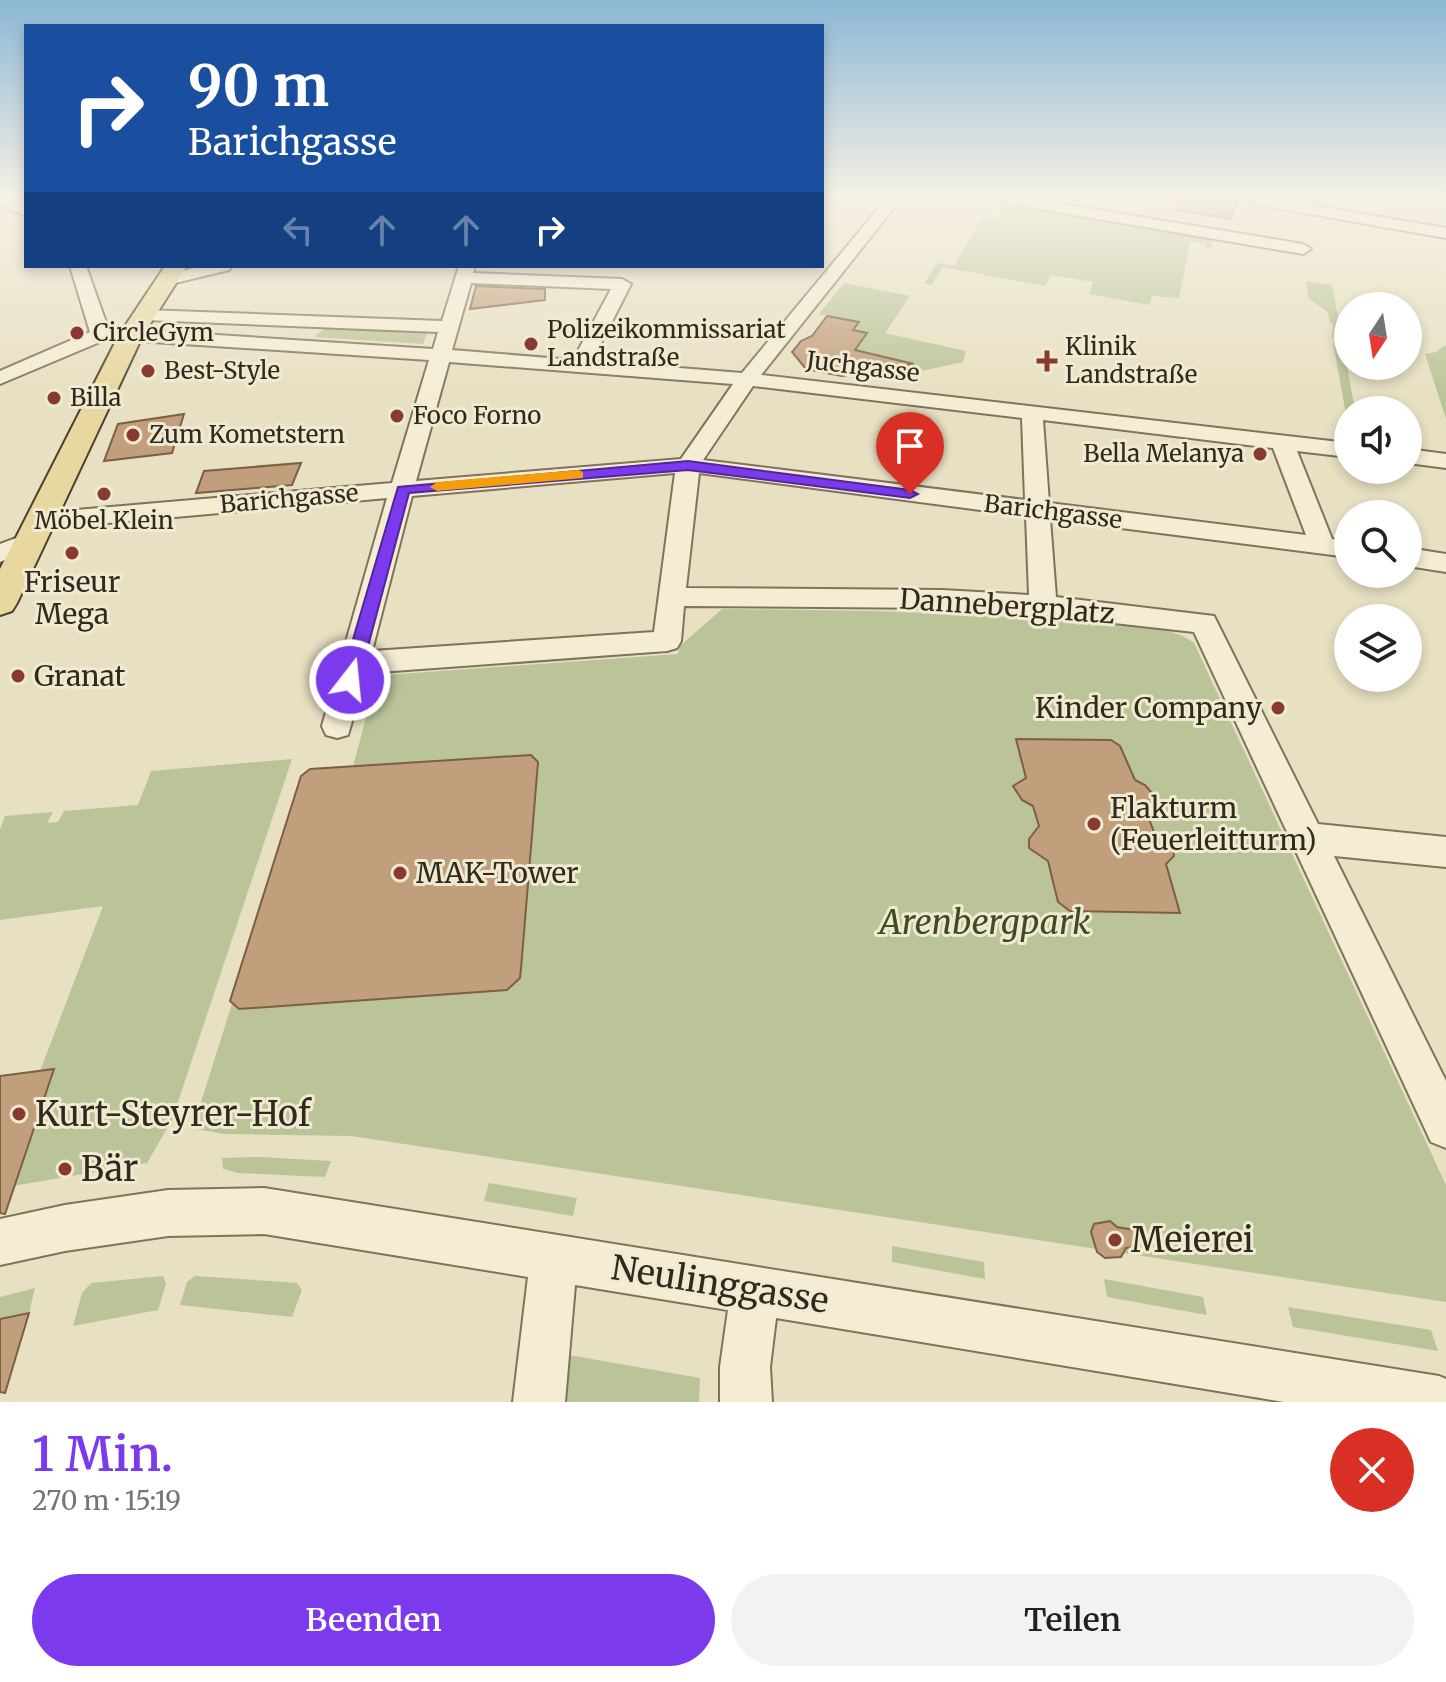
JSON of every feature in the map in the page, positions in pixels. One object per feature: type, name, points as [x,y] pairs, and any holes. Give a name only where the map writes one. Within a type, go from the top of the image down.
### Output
[{"type":"main road","points":[[0,603],[139,325],[172,273]]},
{"type":"street","points":[[354,663],[667,641],[688,465],[747,379],[840,264]]},
{"type":"street","points":[[79,268],[100,333]]},
{"type":"street","points":[[172,273],[208,268]]},
{"type":"street","points":[[337,726],[465,272],[622,284],[580,365]]},
{"type":"street","points":[[0,378],[100,333],[139,325],[449,327]]},
{"type":"street","name":"Juchgasse","points":[[139,325],[440,355],[747,379],[1334,448]]},
{"type":"street","points":[[1032,413],[1043,605]]},
{"type":"street","points":[[1282,441],[1322,545]]},
{"type":"street","points":[[1422,458],[1446,461]]},
{"type":"street","name":"Barichgasse","points":[[0,554],[36,531],[403,490],[688,465],[1334,547]]},
{"type":"street","points":[[1422,559],[1446,563]]},
{"type":"street","name":"Dannebergplatz","points":[[672,597],[942,599],[1043,605],[1204,623],[1446,1127]]},
{"type":"street","points":[[1307,838],[1446,852]]},
{"type":"street","name":"Neulinggasse","points":[[0,1242],[65,1228],[168,1213],[264,1211],[1439,1402]]},
{"type":"street","points":[[539,1402],[554,1257]]},
{"type":"street","points":[[746,1402],[745,1367],[755,1289]]},
{"type":"green space","points":[[936,264],[1186,264],[1179,298],[1152,296],[1149,305],[1089,294],[1093,282],[1051,275],[1045,286],[943,267],[931,285],[924,284]]},
{"type":"green space","points":[[1306,281],[1332,285],[1334,338],[1328,312],[1308,298]]},
{"type":"green space","points":[[844,283],[910,296],[885,333],[966,351],[963,362],[917,372],[887,365],[891,358],[880,355],[876,362],[846,359],[866,333],[853,330],[858,322],[819,314]]},
{"type":"green space","points":[[331,326],[428,330],[423,344],[314,337]]},
{"type":"green space","points":[[1444,346],[1446,419],[1425,354],[1436,352]]},
{"type":"green space","points":[[1340,380],[1350,380],[1352,396],[1343,396]]},
{"type":"green space","name":"Arenbergpark","points":[[722,609],[911,612],[1053,620],[1161,629],[1194,643],[1446,1185],[1446,1302],[351,1136],[224,1134],[196,1129],[195,1121],[232,1004],[230,1000],[301,776],[310,769],[353,766],[377,678],[678,654],[680,646]]},
{"type":"green space","points":[[292,759],[172,1120],[147,1163],[13,1186],[54,1069],[40,1071],[103,906],[0,920],[0,829],[5,816],[53,812],[47,823],[58,822],[64,811],[138,805],[151,771]]},
{"type":"green space","points":[[222,1158],[331,1161],[325,1177],[238,1173],[223,1169]]},
{"type":"green space","points":[[489,1183],[577,1198],[573,1216],[484,1201]]},
{"type":"green space","points":[[892,1246],[984,1262],[985,1279],[892,1262]]},
{"type":"green space","points":[[163,1276],[166,1284],[158,1310],[73,1326],[82,1293],[91,1283]]},
{"type":"green space","points":[[195,1276],[297,1283],[302,1290],[292,1317],[180,1305],[187,1282]]},
{"type":"green space","points":[[1104,1279],[1203,1297],[1207,1315],[1107,1297]]},
{"type":"green space","points":[[35,1288],[29,1313],[0,1319],[0,1297]]},
{"type":"green space","points":[[1288,1307],[1431,1330],[1438,1351],[1293,1327]]},
{"type":"green space","points":[[569,1355],[700,1378],[699,1402],[565,1402]]},
{"type":"building","points":[[476,286],[545,289],[545,300],[470,309]]},
{"type":"building","points":[[827,316],[859,322],[853,330],[867,333],[855,350],[914,364],[842,376],[806,369],[792,352],[801,341],[812,336]]},
{"type":"building","name":"Zum Kometstern","points":[[184,414],[172,453],[104,461],[118,424]]},
{"type":"building","points":[[301,463],[292,485],[196,493],[204,471]]},
{"type":"building","name":"Flakturm (Feuerleitturm)","points":[[1016,739],[1111,740],[1120,746],[1135,780],[1145,785],[1154,798],[1146,811],[1154,832],[1173,848],[1174,856],[1166,864],[1180,913],[1070,911],[1058,902],[1048,861],[1029,848],[1029,839],[1039,826],[1033,806],[1022,800],[1013,786],[1026,778]]},
{"type":"building","name":"MAK-Tower","points":[[531,755],[538,762],[521,969],[520,978],[507,990],[239,1009],[230,1001],[301,776],[310,769]]},
{"type":"building","name":"Kurt-Steyrer-Hof","points":[[54,1069],[5,1214],[0,1213],[0,1076]]},
{"type":"building","name":"Meierei","points":[[1110,1221],[1117,1227],[1134,1230],[1139,1247],[1126,1248],[1121,1257],[1105,1258],[1097,1252],[1091,1232],[1094,1224]]},
{"type":"building","points":[[29,1313],[5,1393],[0,1392],[0,1319]]},
{"type":"slow traffic","points":[[437,487],[578,475]]},
{"type":"place","name":"CircleGym","points":[[77,333]]},
{"type":"place","name":"Polizeikommissariat Landstraße","points":[[531,344]]},
{"type":"place","name":"Klinik Landstraße","points":[[1047,361]]},
{"type":"place","name":"Best-Style","points":[[148,371]]},
{"type":"place","name":"Billa","points":[[54,398]]},
{"type":"place","name":"Foco Forno","points":[[397,416]]},
{"type":"place","name":"Zum Kometstern","points":[[133,435]]},
{"type":"place","name":"Bella Melanya","points":[[1260,454]]},
{"type":"place","name":"Möbel Klein","points":[[104,494]]},
{"type":"place","name":"Friseur Mega","points":[[72,553]]},
{"type":"place","name":"Granat","points":[[18,676]]},
{"type":"place","name":"Kinder Company","points":[[1278,708]]},
{"type":"place","name":"Flakturm (Feuerleitturm)","points":[[1094,824]]},
{"type":"place","name":"MAK-Tower","points":[[400,873]]},
{"type":"place","name":"Kurt-Steyrer-Hof","points":[[19,1114]]},
{"type":"place","name":"Bär","points":[[65,1169]]},
{"type":"place","name":"Meierei","points":[[1115,1240]]},
{"type":"route","points":[[350,680],[403,490],[688,465],[910,494]]}]
